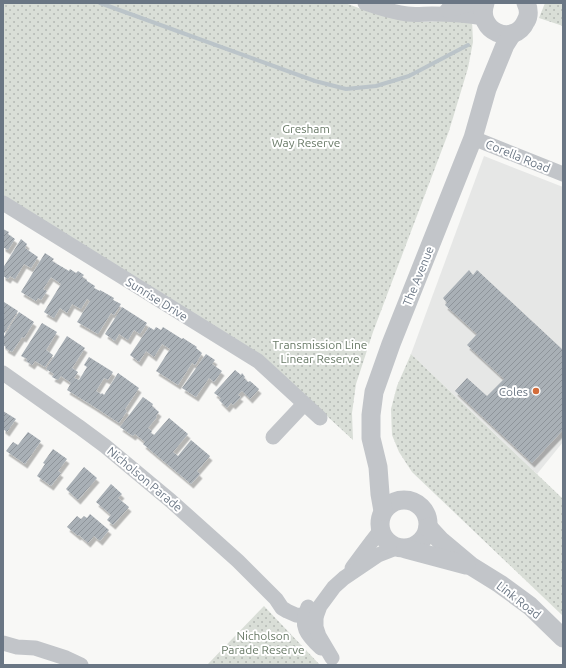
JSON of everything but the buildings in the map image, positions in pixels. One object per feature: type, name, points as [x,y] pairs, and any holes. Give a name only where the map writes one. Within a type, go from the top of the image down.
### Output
[{"type":"street","points":[[365,3],[406,14],[471,16],[484,13],[498,33],[505,35],[512,34]]},
{"type":"street","name":"The Avenue","points":[[383,511],[378,467],[372,438],[371,415],[374,392],[391,344],[473,138],[487,89],[503,50],[512,34],[524,26],[527,20],[528,6],[526,3]]},
{"type":"street","name":"The Avenue","points":[[484,13],[492,43],[487,89]]},
{"type":"street","name":"Corella Road","points":[[473,138],[563,174]]},
{"type":"street","name":"Sunrise Drive","points":[[3,204],[251,356],[265,366],[320,418]]},
{"type":"street","name":"Nicholson Parade","points":[[3,373],[78,426],[139,474],[202,528],[276,599],[282,608],[296,615],[309,615]]},
{"type":"street","points":[[273,437],[304,404]]},
{"type":"street","name":"The Avenue","points":[[378,467],[392,487],[408,500]]},
{"type":"street","points":[[339,582],[378,555],[401,548],[414,546],[421,542],[426,535],[428,519],[421,507],[408,500],[393,502],[388,506],[383,511],[379,524],[380,531],[389,544],[401,548]]},
{"type":"street","name":"Link Road","points":[[428,527],[440,540],[471,566],[500,584],[530,606],[563,638]]},
{"type":"street","points":[[336,661],[319,636],[309,615],[320,606],[380,531]]},
{"type":"street","name":"Link Road","points":[[401,548],[471,566]]},
{"type":"street","points":[[8,647],[34,648],[66,658],[81,665]]},
{"type":"shaded area","points":[[484,156],[563,187],[563,442],[537,474],[411,354]]},
{"type":"green space","name":"Gresham Way Reserve","points":[[3,3],[345,3],[370,12],[408,21],[422,22],[472,20],[473,42],[468,68],[449,131],[373,332],[356,384],[352,413],[353,440],[262,356],[3,197]]},
{"type":"green space","points":[[545,3],[563,3],[563,26],[539,18]]},
{"type":"green space","name":"Transmission Line Linear Reserve","points":[[411,354],[563,499],[563,616],[412,472],[399,452],[392,435],[391,409],[397,386]]},
{"type":"green space","name":"Nicholson Parade Reserve","points":[[264,606],[320,665],[207,665]]},
{"type":"waterway","points":[[100,3],[315,81],[346,89],[376,86],[409,76],[468,45]]},
{"type":"place","name":"Coles","points":[[536,391]]}]
